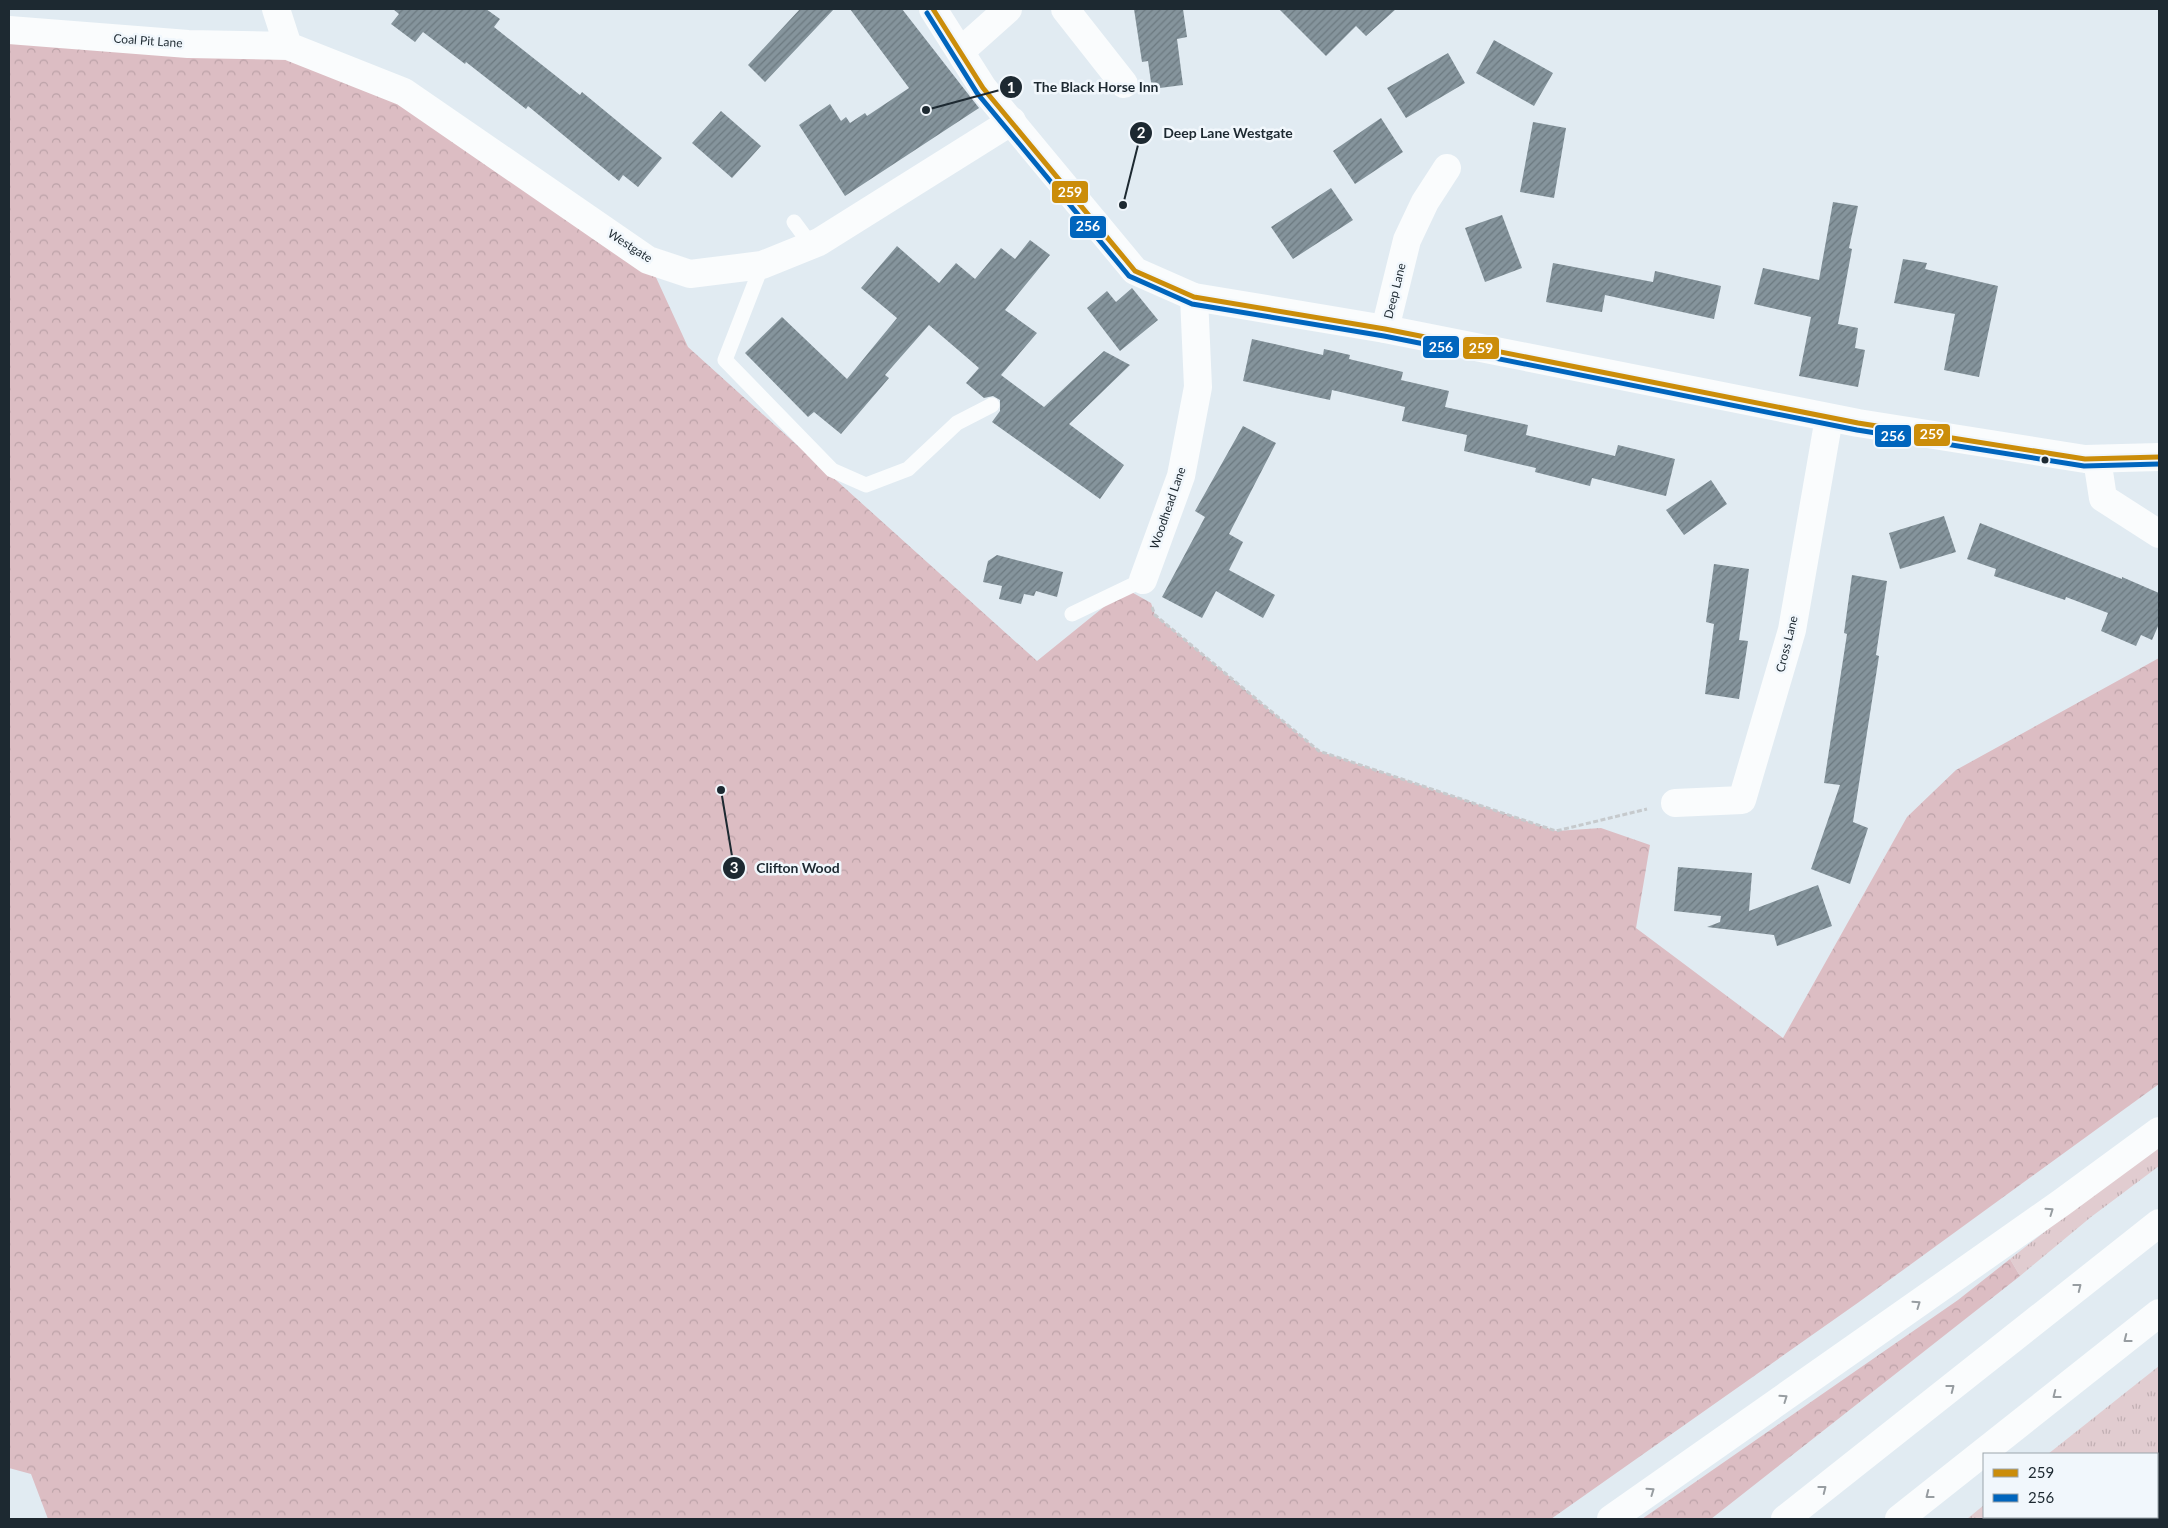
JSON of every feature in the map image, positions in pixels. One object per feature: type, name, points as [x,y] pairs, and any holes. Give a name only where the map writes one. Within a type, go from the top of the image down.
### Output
[{"type":"main road","points":[[276,9],[288,46]]},
{"type":"main road","points":[[933,9],[961,50],[983,88],[1135,271],[1194,296],[1385,329]]},
{"type":"main road","points":[[961,50],[1008,9]]},
{"type":"main road","points":[[1065,9],[1124,84]]},
{"type":"main road","name":"Coal Pit Lane","points":[[9,30],[188,44],[288,46]]},
{"type":"main road","name":"Westgate","points":[[288,46],[404,92],[648,260],[690,274],[762,265],[811,245],[1012,121]]},
{"type":"main road","name":"Deep Lane","points":[[1447,168],[1425,202],[1407,240],[1385,329],[1829,418],[2085,459],[2159,457]]},
{"type":"main road","name":"Woodhead Lane","points":[[1143,580],[1181,476],[1198,387],[1194,296]]},
{"type":"main road","name":"Cross Lane","points":[[1676,803],[1742,800],[1792,630],[1829,418]]},
{"type":"main road","points":[[2097,459],[2103,498],[2159,534]]},
{"type":"main road","points":[[1611,1519],[2061,1203],[2159,1130]]},
{"type":"main road","points":[[1785,1519],[2159,1223]]},
{"type":"main road","points":[[1899,1519],[2159,1313]]},
{"type":"lane","points":[[794,222],[811,245]]},
{"type":"lane","points":[[762,265],[725,360],[832,470],[866,485],[908,469],[956,423],[992,406]]},
{"type":"lane","points":[[1072,614],[1143,580]]},
{"type":"path","points":[[1143,580],[1155,615],[1319,751],[1556,831],[1676,803]]},
{"type":"green space","points":[[9,33],[288,46],[404,92],[648,260],[688,347],[1037,661],[1126,589],[1151,603],[1155,615],[1319,751],[1556,831],[1601,828],[1650,845],[1636,928],[1783,1038],[1907,817],[1956,770],[2159,658],[2159,1084],[1859,1302],[1551,1519],[48,1519],[31,1474],[9,1468]]},
{"type":"green space","points":[[2159,1146],[2159,1166],[2091,1217],[2020,1276],[2010,1259],[2095,1192]]},
{"type":"green space","points":[[2010,1259],[2020,1276],[1711,1519],[1642,1519],[1958,1300]]},
{"type":"green space","points":[[2159,1366],[2158,1455],[2158,1453],[2049,1453]]},
{"type":"green space","points":[[1983,1506],[1983,1518],[2084,1518],[2082,1519],[1967,1519]]},
{"type":"building","points":[[393,9],[486,9],[500,19],[494,27],[580,95],[582,92],[662,158],[638,187],[623,175],[619,181],[528,106],[526,109],[466,62],[465,64],[423,32],[415,42],[391,24],[399,14]]},
{"type":"building","points":[[800,9],[834,9],[765,82],[748,65]]},
{"type":"building","points":[[850,9],[902,9],[979,108],[845,196],[799,125],[830,104],[841,121],[846,117],[850,123],[865,113],[867,116],[909,88]]},
{"type":"building","points":[[1134,9],[1183,9],[1187,37],[1177,39],[1183,85],[1152,89],[1148,61],[1142,62]]},
{"type":"building","points":[[1279,9],[1396,9],[1366,36],[1356,26],[1326,56]]},
{"type":"building","points":[[1494,40],[1553,73],[1534,106],[1476,73]]},
{"type":"building","points":[[1448,53],[1465,83],[1406,118],[1387,88]]},
{"type":"building","points":[[721,111],[761,146],[732,178],[692,143]]},
{"type":"building","points":[[1381,118],[1403,152],[1355,184],[1333,151]]},
{"type":"building","points":[[1533,122],[1566,128],[1554,198],[1520,192]]},
{"type":"building","points":[[1331,188],[1353,220],[1293,259],[1271,227]]},
{"type":"building","points":[[1833,202],[1858,206],[1849,248],[1852,249],[1838,324],[1858,328],[1855,348],[1865,350],[1858,387],[1799,376],[1811,317],[1754,304],[1763,268],[1819,280]]},
{"type":"building","points":[[1502,215],[1522,268],[1485,282],[1465,228]]},
{"type":"building","points":[[1030,240],[1050,255],[1005,310],[1037,333],[1001,375],[1044,407],[1104,351],[1130,365],[1069,424],[1124,465],[1100,499],[992,422],[1000,411],[1000,400],[993,396],[984,398],[966,383],[979,368],[929,325],[885,375],[889,378],[841,434],[814,412],[808,417],[745,353],[782,317],[847,379],[897,318],[861,288],[897,246],[939,283],[956,263],[975,279],[1001,248],[1015,259]]},
{"type":"building","points":[[1903,259],[1927,263],[1925,269],[1998,286],[1979,377],[1944,370],[1955,314],[1894,303]]},
{"type":"building","points":[[1553,263],[1653,282],[1655,271],[1721,286],[1714,319],[1605,295],[1602,312],[1546,302]]},
{"type":"building","points":[[1132,288],[1158,320],[1120,351],[1087,308],[1107,291],[1116,302]]},
{"type":"building","points":[[1252,339],[1323,355],[1324,349],[1350,355],[1349,359],[1403,372],[1401,380],[1449,391],[1445,407],[1528,425],[1526,435],[1615,456],[1618,445],[1675,459],[1666,496],[1592,478],[1590,486],[1535,472],[1536,468],[1464,451],[1467,435],[1402,421],[1405,407],[1332,390],[1330,400],[1243,381]]},
{"type":"building","points":[[1243,426],[1276,443],[1229,534],[1243,542],[1229,570],[1275,595],[1263,618],[1216,591],[1202,618],[1162,597],[1205,517],[1195,511]]},
{"type":"building","points":[[1711,480],[1727,504],[1684,535],[1666,510]]},
{"type":"building","points":[[1944,516],[1956,552],[1900,569],[1889,533]]},
{"type":"building","points":[[1980,523],[2159,593],[2159,624],[2152,640],[2141,635],[2136,646],[2101,631],[2108,613],[2066,597],[2065,600],[1994,576],[1996,569],[1967,559]]},
{"type":"building","points":[[997,555],[1063,572],[1057,597],[1036,591],[1034,596],[1024,594],[1021,604],[999,599],[1002,586],[983,582],[988,561]]},
{"type":"building","points":[[1714,564],[1749,569],[1739,640],[1748,641],[1739,699],[1705,694],[1714,624],[1706,622]]},
{"type":"building","points":[[1852,575],[1887,581],[1876,655],[1879,656],[1853,822],[1868,828],[1850,884],[1811,869],[1840,785],[1824,783],[1847,634],[1844,633]]},
{"type":"building","points":[[1678,867],[1752,873],[1749,911],[1818,885],[1832,926],[1777,946],[1774,935],[1707,927],[1720,922],[1721,916],[1674,911]]},
{"type":"transit line","name":"259","points":[[933,9],[983,88],[1135,271],[1194,297],[1385,329],[1858,423],[2085,459],[2159,457]]},
{"type":"transit line","name":"256","points":[[927,13],[977,93],[1129,276],[1192,304],[1384,336],[1857,430],[2084,466],[2159,464]]},
{"type":"place","name":"The Black Horse Inn","points":[[926,110]]},
{"type":"place","name":"Deep Lane Westgate","points":[[1123,205]]},
{"type":"place","name":"Clifton Wood","points":[[721,790]]}]
